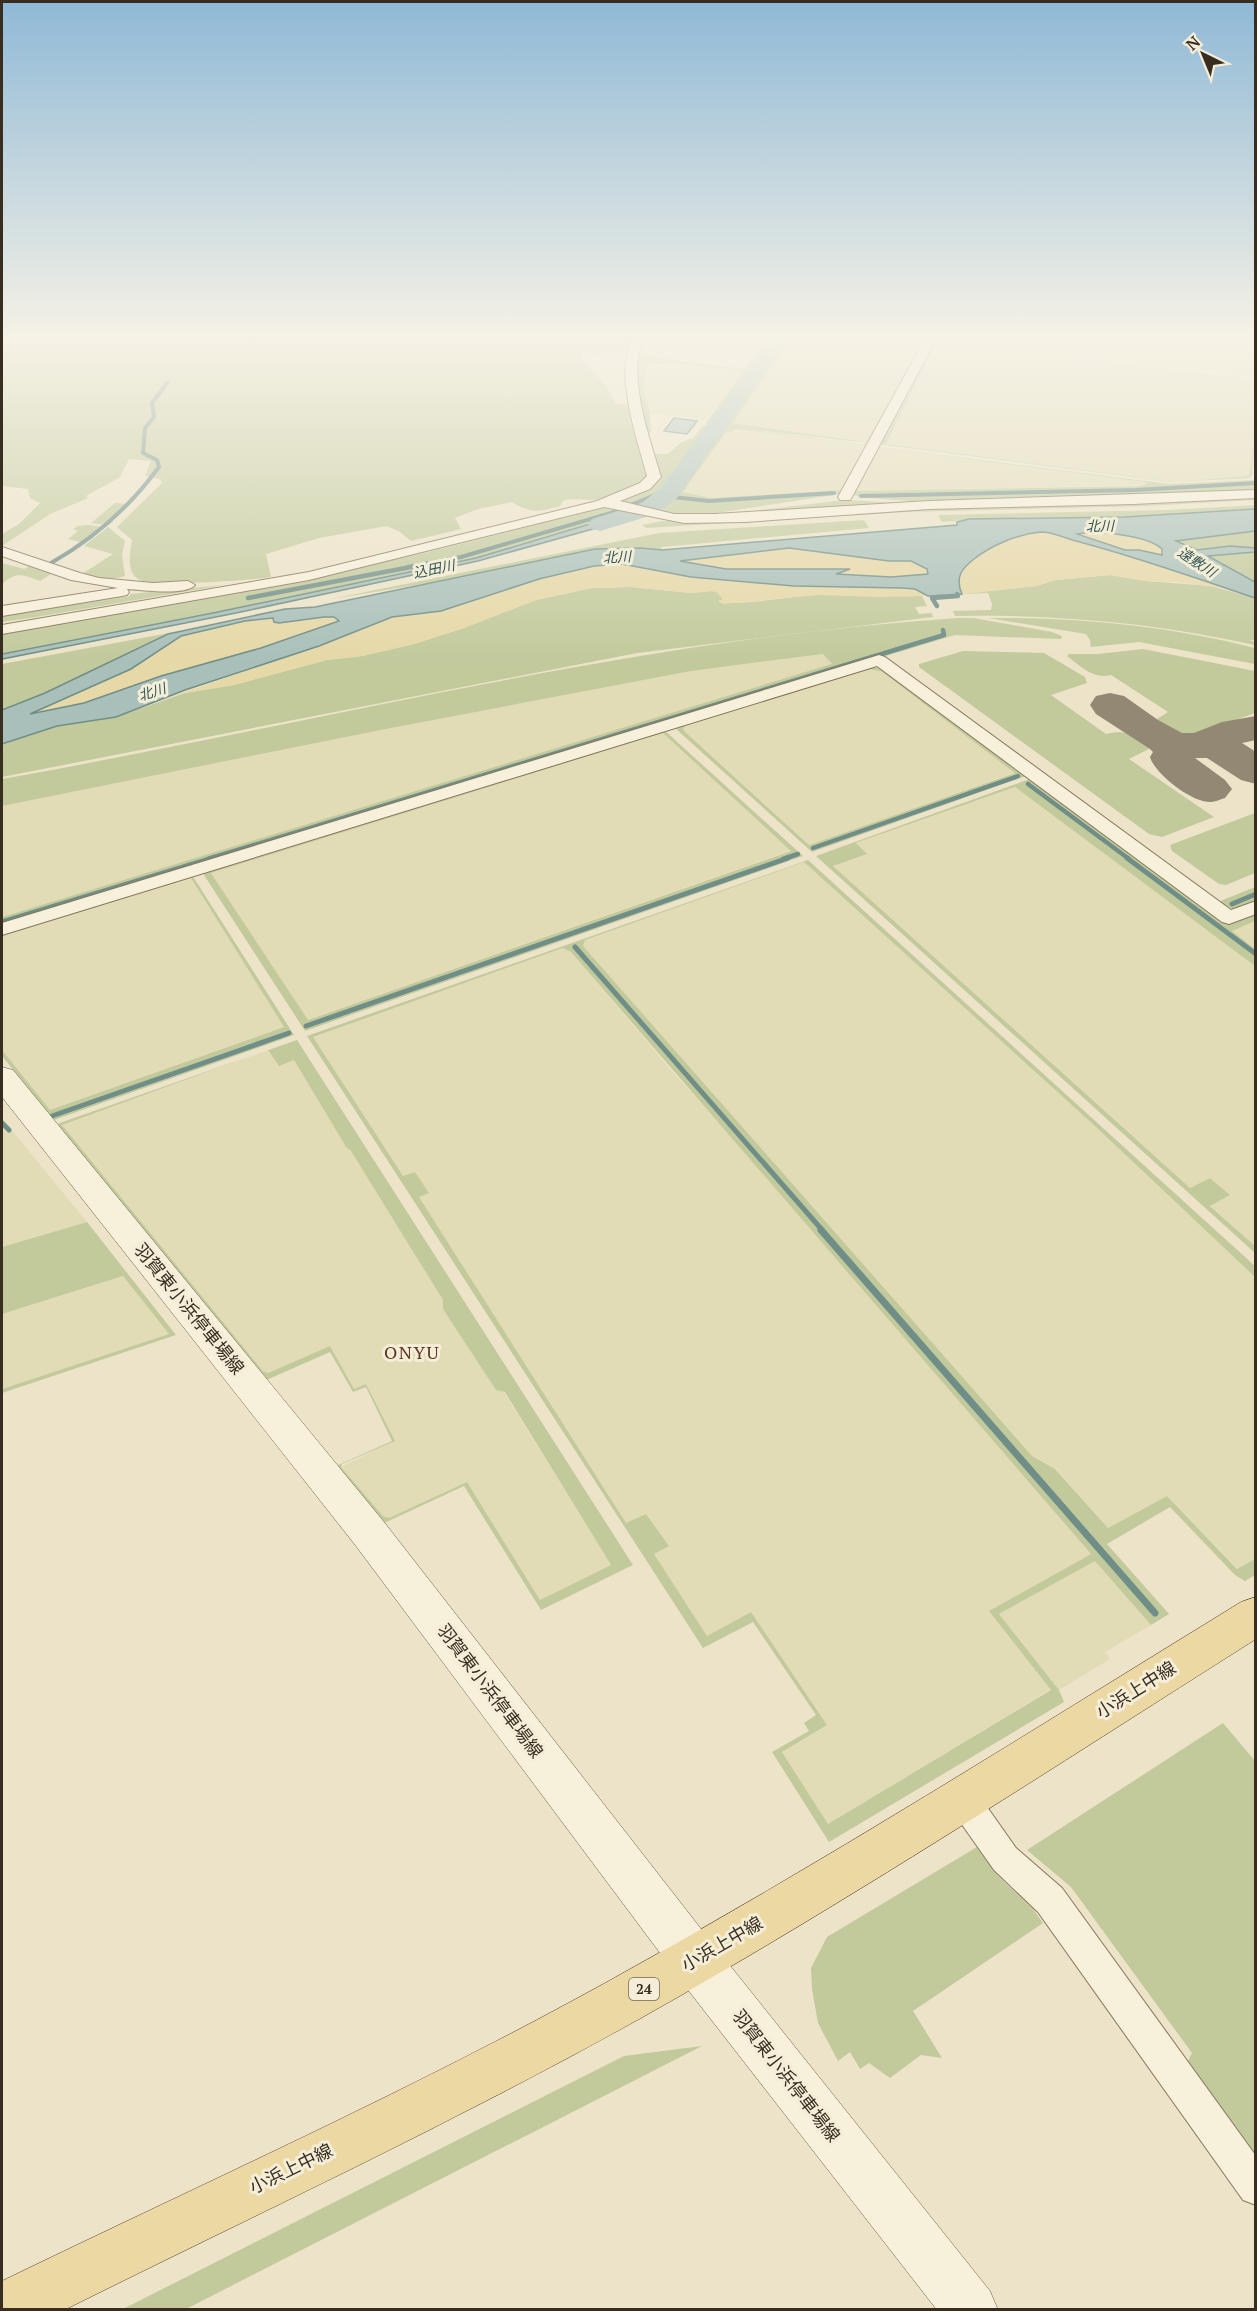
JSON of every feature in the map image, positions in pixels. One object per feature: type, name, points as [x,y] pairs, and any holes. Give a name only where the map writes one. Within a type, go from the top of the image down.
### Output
[{"type":"main road","name":"羽賀東小浜停車場線","points":[[2,1077],[370,1534],[695,1960],[971,2310]]},
{"type":"main road","name":"小浜上中線","points":[[3,2310],[420,2106],[618,2003],[695,1960],[1256,1616]]},
{"type":"street","points":[[2,630],[246,588],[384,559],[598,504],[645,486],[654,477],[645,445]]},
{"type":"street","points":[[845,497],[873,445]]},
{"type":"street","points":[[598,504],[616,504],[673,518],[706,518],[931,505],[1134,501],[1256,494]]},
{"type":"street","points":[[706,518],[728,512],[845,497],[931,505]]},
{"type":"street","points":[[2,551],[76,577],[99,582],[153,587]]},
{"type":"street","points":[[2,610],[153,587],[235,581],[243,582],[246,588]]},
{"type":"street","points":[[2,929],[879,660],[1229,918],[1256,907]]},
{"type":"street","points":[[962,1798],[1005,1859],[1050,1900],[1256,2187]]},
{"type":"shaded area","points":[[717,445],[866,446],[841,490],[712,498],[683,492]]},
{"type":"shaded area","points":[[891,445],[1254,445],[1250,476],[1173,482]]},
{"type":"shaded area","points":[[878,449],[1145,482],[1146,485],[855,491]]},
{"type":"shaded area","points":[[824,654],[832,665],[2,917],[2,806],[691,671]]},
{"type":"shaded area","points":[[868,669],[881,671],[1016,772],[809,845],[683,728],[687,725]]},
{"type":"shaded area","points":[[663,733],[792,850],[307,1020],[211,873]]},
{"type":"shaded area","points":[[1015,787],[1255,966],[1255,1246],[1210,1205],[1229,1195],[1210,1178],[1190,1188],[832,866],[866,854],[855,844]]},
{"type":"shaded area","points":[[804,862],[1096,1127],[1255,1277],[1255,1559],[1238,1569],[1167,1496],[1108,1528],[1056,1469],[1032,1456],[583,946],[585,940]]},
{"type":"shaded area","points":[[191,878],[284,1027],[50,1110],[2,1050],[2,936]]},
{"type":"shaded area","points":[[1255,921],[1255,949],[1231,931]]},
{"type":"shaded area","points":[[563,948],[571,952],[1091,1554],[989,1611],[1051,1689],[828,1824],[782,1752],[827,1725],[751,1612],[707,1636],[654,1554],[668,1546],[646,1514],[626,1524],[419,1197],[428,1192],[415,1172],[403,1176],[312,1037]]},
{"type":"shaded area","points":[[269,1050],[294,1060],[346,1147],[351,1151],[401,1230],[496,1390],[504,1392],[611,1565],[540,1600],[467,1482],[389,1518],[383,1516],[341,1467],[394,1441],[366,1385],[354,1389],[329,1347],[268,1373],[263,1371],[62,1125]]},
{"type":"shaded area","points":[[2,1117],[14,1133],[87,1222],[2,1247]]},
{"type":"shaded area","points":[[123,1276],[169,1334],[2,1389],[2,1314]]},
{"type":"shaded area","points":[[1095,1560],[1151,1625],[1105,1652],[1110,1659],[1059,1690],[999,1614]]},
{"type":"green space","points":[[2,445],[641,445],[648,468],[646,481],[605,498],[567,500],[563,501],[560,506],[540,511],[525,509],[512,502],[478,509],[455,518],[461,529],[411,541],[400,532],[387,526],[319,538],[266,554],[271,577],[202,582],[146,582],[134,576],[130,566],[132,540],[117,527],[162,483],[160,479],[145,476],[151,461],[129,459],[120,477],[86,496],[88,498],[50,514],[2,546],[2,534],[19,524],[40,503],[30,498],[28,489],[2,486]]},
{"type":"green space","points":[[679,445],[696,445],[666,488],[652,501],[639,507],[619,502],[619,500],[646,489],[653,454],[668,454]]},
{"type":"green space","points":[[711,445],[717,445],[683,492],[712,498],[841,490],[864,450],[840,494],[697,516],[654,511],[678,492]]},
{"type":"green space","points":[[885,445],[892,445],[1172,482]]},
{"type":"green space","points":[[1254,445],[1252,476],[1178,482],[1249,476]]},
{"type":"green space","points":[[877,447],[1169,484],[1256,480],[1255,492],[933,503],[859,497],[852,494]],"holes":[[[883,448],[1145,482],[1146,484],[1140,486],[855,491],[878,449]]]},
{"type":"green space","points":[[1256,497],[1255,500],[1146,506],[907,512],[646,528],[642,525],[663,521],[871,510]]},
{"type":"green space","points":[[844,500],[906,503],[727,514]]},
{"type":"green space","points":[[115,503],[127,504],[106,525],[91,523]]},
{"type":"green space","points":[[1256,505],[1255,509],[1125,517],[995,518],[942,522],[938,515],[1167,510]]},
{"type":"green space","points":[[610,506],[627,510],[590,523],[592,524],[476,558],[2,654],[2,634],[311,578],[429,552]]},
{"type":"green space","points":[[864,520],[869,528],[661,547],[662,550],[618,548],[598,550],[457,578],[331,599],[659,533]]},
{"type":"green space","points":[[88,525],[104,527],[85,543],[68,539],[78,531],[73,529]]},
{"type":"green space","points":[[108,527],[125,541],[122,555],[125,576],[109,579],[82,574],[113,554],[84,546]]},
{"type":"green space","points":[[1255,531],[1255,548],[1230,546],[1197,550],[1176,541]]},
{"type":"green space","points":[[1255,552],[1255,581],[1208,555]]},
{"type":"green space","points":[[2,563],[24,569],[33,564],[59,574],[51,574],[40,581],[16,576],[2,584]]},
{"type":"green space","points":[[1110,575],[1146,581],[1211,586],[1255,598],[1255,640],[1249,640],[1255,642],[1255,645],[1144,626],[1068,618],[955,616],[953,611],[991,610],[992,604],[988,593],[962,594],[1036,586],[1055,580]]},
{"type":"green space","points":[[224,585],[2,622],[2,616],[130,596],[130,594]]},
{"type":"green space","points":[[631,587],[691,593],[712,591],[717,592],[723,599],[719,601],[731,602],[829,595],[922,596],[927,606],[915,607],[919,614],[932,613],[933,617],[637,653],[2,777],[2,744],[57,726],[116,717],[185,693],[234,685],[327,660],[362,656],[414,644],[464,628],[536,600],[592,588]]},
{"type":"green space","points":[[974,618],[1052,632],[1062,636],[1061,639],[955,635],[2,925],[2,917],[832,664],[823,654],[691,671],[2,806],[2,779],[597,663],[717,644],[837,629]]},
{"type":"green space","points":[[988,618],[1089,621],[1190,634],[1255,648],[1255,664],[1139,642],[1091,647],[1086,634]]},
{"type":"green space","points":[[180,631],[158,638],[45,693],[2,710],[2,664]]},
{"type":"green space","points":[[1143,649],[1255,671],[1255,713],[1191,736],[1175,734],[1157,719],[1168,712],[1111,675],[1093,674],[1067,656],[1069,654],[1097,654]]},
{"type":"green space","points":[[963,651],[1044,653],[1085,677],[1087,683],[1051,695],[1106,734],[1118,732],[1142,739],[1149,749],[1129,759],[1214,817],[1162,837],[1149,834],[919,667],[919,664]]},
{"type":"green space","points":[[869,667],[883,669],[1026,776],[812,852],[674,727]],"holes":[[[868,669],[881,671],[1015,773],[809,845],[683,728]]]},
{"type":"green space","points":[[664,730],[803,856],[305,1031],[202,872]],"holes":[[[663,733],[791,851],[308,1020],[211,873]]]},
{"type":"green space","points":[[1030,779],[1228,925],[1255,914],[1255,921],[1232,931],[1255,949],[1255,966],[1015,787],[856,843],[867,854],[833,866],[1190,1188],[1210,1178],[1230,1195],[1210,1206],[1255,1246],[1255,1253],[816,856]]},
{"type":"green space","points":[[1255,813],[1255,873],[1226,885],[1219,884],[1172,851],[1170,845]]},
{"type":"green space","points":[[808,860],[1256,1267],[1255,1277],[1096,1127],[804,862],[585,940],[583,946],[1032,1456],[1055,1469],[1108,1528],[1167,1496],[1237,1569],[1255,1559],[1255,1575],[1245,1581],[1235,1575],[1170,1507],[1107,1544],[1169,1614],[1151,1625],[1095,1561],[999,1614],[1059,1690],[1064,1702],[829,1842],[772,1752],[809,1731],[804,1723],[816,1715],[753,1622],[703,1648],[307,1036]],"holes":[[[563,948],[571,952],[1091,1554],[989,1611],[1051,1690],[828,1824],[782,1752],[827,1725],[751,1612],[707,1636],[654,1554],[669,1546],[646,1514],[626,1523],[419,1197],[429,1193],[415,1172],[403,1176],[313,1037]]]},
{"type":"green space","points":[[192,875],[294,1035],[54,1120],[2,1056],[2,1050],[50,1110],[284,1027],[191,878],[2,936],[2,933]]},
{"type":"green space","points":[[1255,887],[1255,901],[1235,910],[1218,902]]},
{"type":"green space","points":[[297,1040],[633,1565],[541,1610],[464,1486],[384,1523],[336,1466],[392,1441],[366,1387],[353,1392],[330,1352],[264,1381],[57,1124],[257,1054],[62,1125],[263,1371],[268,1373],[330,1346],[354,1389],[366,1384],[395,1441],[342,1464],[341,1467],[383,1516],[389,1518],[467,1482],[540,1600],[611,1565],[505,1392],[496,1390],[443,1309],[443,1300],[294,1060],[279,1066],[268,1050]]},
{"type":"green space","points":[[87,1222],[176,1335],[2,1393],[2,1389],[169,1334],[123,1276],[2,1314],[2,1247]]},
{"type":"green space","points":[[1223,1723],[1255,1761],[1255,2155],[1188,2061],[1192,2053],[1071,1887],[1027,1850]]},
{"type":"green space","points":[[977,1847],[997,1875],[1033,1909],[1043,1923],[913,2011],[942,2058],[921,2055],[890,2078],[869,2063],[860,2069],[850,2052],[838,2061],[818,2023],[812,1989],[811,1968],[827,1937]]},
{"type":"green space","points":[[702,2046],[186,2309],[123,2309],[624,2056]]},
{"type":"sand","points":[[1043,532],[1054,533],[1071,540],[1122,553],[1230,589],[1110,575],[1055,580],[1036,586],[962,594],[960,581],[964,569],[974,559],[1001,543]]},
{"type":"sand","points":[[1077,533],[1122,534],[1144,538],[1163,549],[1162,555],[1125,550]]},
{"type":"sand","points":[[789,548],[889,561],[911,561],[927,569],[929,575],[860,577],[835,574],[848,570],[841,569],[726,569],[680,561]]},
{"type":"sand","points":[[622,564],[691,577],[915,589],[928,596],[819,595],[723,604],[718,601],[723,599],[717,592],[712,591],[691,593],[631,587],[592,588],[536,600],[464,628],[414,644],[362,656],[327,660],[234,685],[185,693],[147,705],[319,646],[392,617],[441,611],[539,579],[594,566]]},
{"type":"sand","points":[[334,617],[339,621],[261,648],[161,676],[84,703],[30,715],[131,669],[181,636],[245,621],[273,618],[279,623]]},
{"type":"water","points":[[1255,509],[1255,531],[1176,541],[1197,550],[1230,546],[1255,548],[1255,552],[1208,556],[1255,582],[1255,598],[1121,554],[1041,532],[1006,541],[974,559],[960,574],[959,583],[962,594],[928,596],[915,589],[902,588],[794,586],[691,577],[622,564],[594,566],[539,579],[441,611],[392,617],[319,646],[185,690],[116,717],[57,726],[2,744],[2,710],[45,693],[168,634],[285,609],[315,607],[595,549],[662,550],[957,525],[957,522],[969,519],[1125,517]],"holes":[[[1108,533],[1133,537],[1155,544],[1162,549],[1162,555],[1139,550],[1125,550],[1077,534]],[[789,548],[889,561],[911,561],[927,569],[928,574],[891,577],[836,574],[850,569],[726,569],[680,561]],[[324,617],[334,617],[339,621],[261,648],[161,676],[84,703],[30,714],[131,669],[181,636],[245,621],[273,618],[274,622]]]},
{"type":"water","points":[[630,512],[643,515],[478,561],[236,613],[2,659],[2,654],[476,558]]},
{"type":"waterway","points":[[51,563],[97,532],[148,482],[159,467],[157,460],[143,453],[144,445]]},
{"type":"waterway","name":"込田川","points":[[600,524],[648,509],[669,493],[704,445]]},
{"type":"waterway","points":[[861,496],[1136,490],[1256,483]]},
{"type":"waterway","points":[[408,567],[461,557],[611,513],[655,495],[709,501],[834,493]]},
{"type":"waterway","points":[[248,598],[416,566]]},
{"type":"waterway","points":[[937,606],[932,598],[958,596],[957,594]]},
{"type":"waterway","points":[[208,859],[944,635],[943,630]]},
{"type":"waterway","points":[[813,848],[1018,776]]},
{"type":"waterway","points":[[1028,784],[1129,859]]},
{"type":"waterway","points":[[783,859],[798,854]]},
{"type":"waterway","points":[[2,922],[213,858]]},
{"type":"waterway","points":[[306,1026],[788,858]]},
{"type":"waterway","points":[[1127,858],[1256,954]]},
{"type":"waterway","points":[[1232,904],[1256,894]]},
{"type":"waterway","points":[[575,947],[823,1231]]},
{"type":"waterway","points":[[52,1116],[289,1033]]},
{"type":"waterway","points":[[2,1123],[9,1130]]},
{"type":"waterway","points":[[821,1230],[1155,1613]]},
{"type":"taxiway","points":[[1110,705],[1155,736],[1180,745],[1193,746],[1237,731],[1256,728]]},
{"type":"taxiway","points":[[1166,742],[1178,752],[1171,757],[1173,764],[1210,789]]},
{"type":"taxiway","points":[[1201,745],[1217,746],[1256,771]]},
{"type":"district","name":"ONYU","points":[[412,1353]]},
{"type":"water label","name":"北川","points":[[1100,526]]},
{"type":"water label","name":"北川","points":[[617,557]]},
{"type":"water label","name":"遠敷川","points":[[1197,562]]},
{"type":"water label","name":"北川","points":[[152,692]]}]
